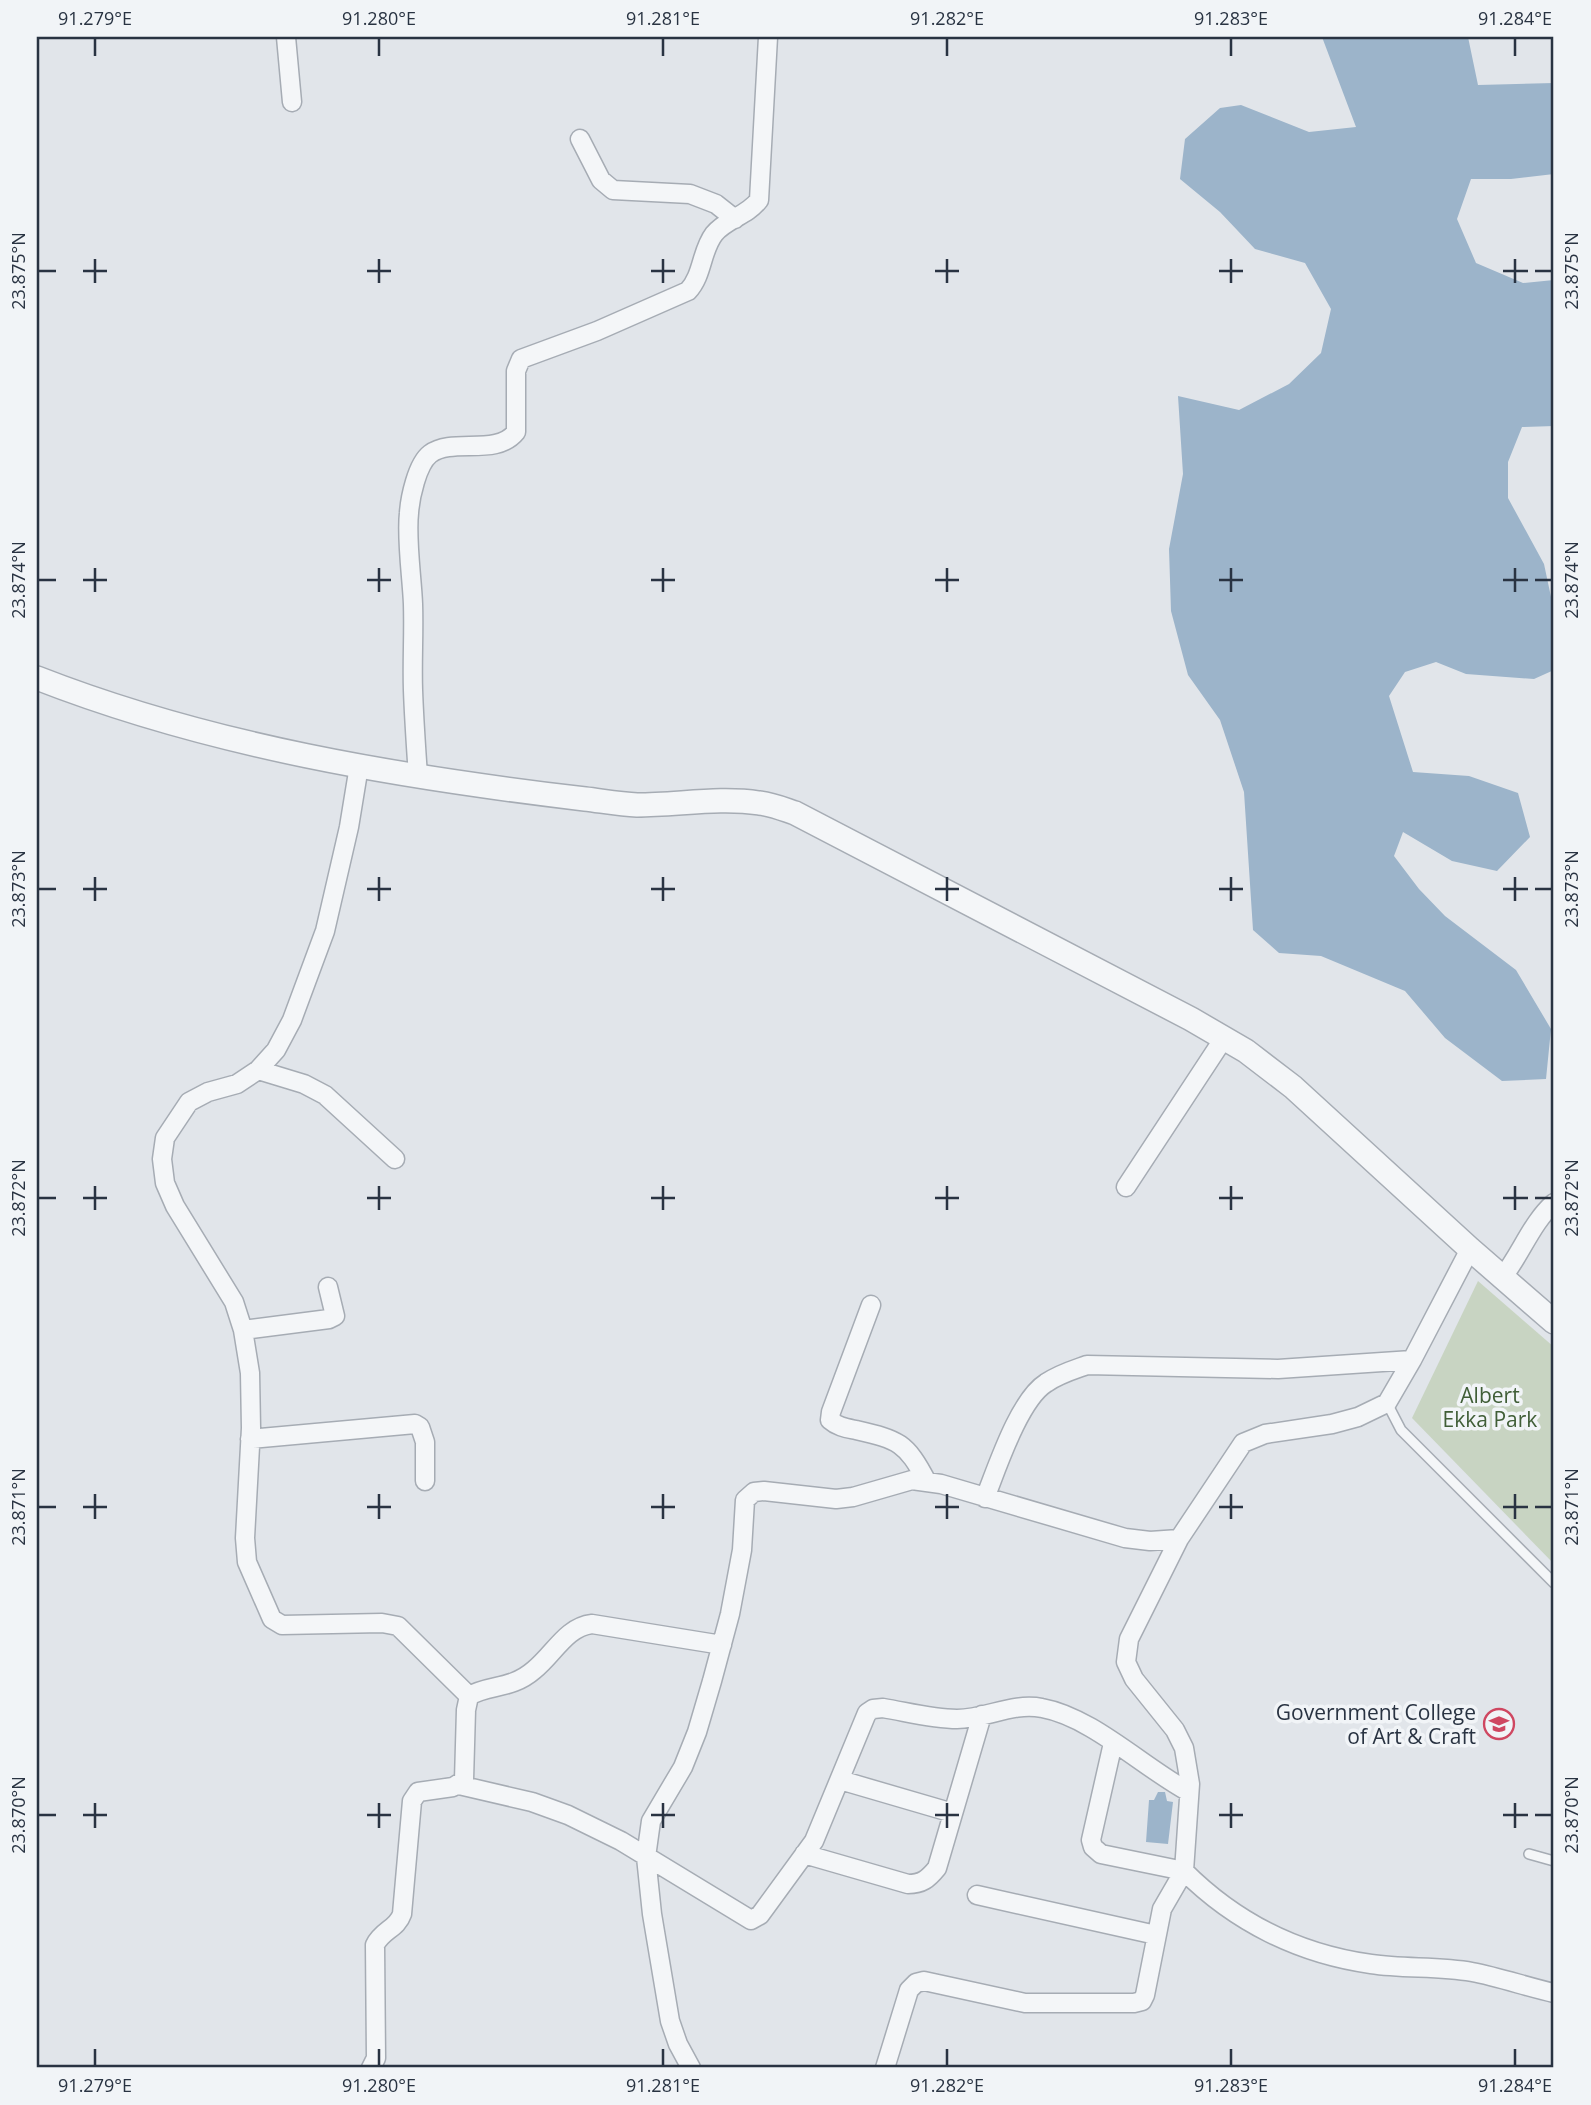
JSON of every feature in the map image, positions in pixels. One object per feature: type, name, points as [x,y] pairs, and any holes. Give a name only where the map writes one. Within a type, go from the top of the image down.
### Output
[{"type":"street","points":[[286,37],[292,102]]},
{"type":"street","points":[[418,776],[408,517],[412,489],[422,466],[429,455],[440,450],[510,440],[516,432],[516,371],[521,359],[597,331],[688,291],[696,283],[711,237],[719,228],[754,207],[759,200],[768,37]]},
{"type":"street","points":[[580,139],[601,180],[613,190],[690,194],[716,204],[735,219]]},
{"type":"street","points":[[37,678],[98,702],[212,734],[359,766],[503,789],[636,805],[731,801],[762,803],[795,813],[1086,963],[1246,1051],[1293,1087],[1554,1322]]},
{"type":"street","points":[[359,766],[349,827],[325,931],[292,1020],[276,1050],[258,1070],[237,1084],[208,1091],[190,1102],[165,1139],[162,1158],[165,1183],[175,1206],[234,1301],[243,1330],[250,1373],[250,1439],[244,1538],[247,1562],[272,1619],[282,1625],[382,1623],[398,1626],[469,1696]]},
{"type":"street","points":[[1126,1187],[1224,1038]]},
{"type":"street","points":[[258,1070],[304,1084],[325,1095],[395,1160]]},
{"type":"street","points":[[1503,1278],[1544,1212],[1554,1203]]},
{"type":"street","points":[[885,2068],[909,1990],[916,1983],[924,1981],[954,1986],[1025,2003],[1142,2001],[1146,1995],[1162,1909],[1184,1871],[1189,1792],[1184,1748],[1175,1730],[1133,1679],[1126,1662],[1129,1639],[1179,1539],[1243,1443],[1265,1434],[1359,1417],[1387,1403],[1470,1249]]},
{"type":"street","points":[[243,1330],[335,1316],[328,1287]]},
{"type":"street","points":[[871,1305],[830,1420],[837,1426],[899,1443],[913,1454],[927,1482]]},
{"type":"street","points":[[985,1498],[1015,1425],[1032,1397],[1044,1384],[1068,1371],[1087,1366],[1278,1368],[1412,1360]]},
{"type":"street","points":[[250,1439],[415,1424],[423,1432],[425,1442],[425,1481]]},
{"type":"street","points":[[691,2068],[670,2021],[652,1914],[646,1857],[651,1821],[682,1767],[697,1732],[722,1645],[742,1550],[745,1500],[754,1492],[764,1491],[836,1499],[853,1497],[912,1480],[941,1484],[1125,1538],[1150,1541],[1179,1539]]},
{"type":"street","points":[[469,1696],[522,1679],[536,1669],[579,1625],[593,1624],[722,1645]]},
{"type":"street","points":[[459,1785],[464,1780],[466,1710],[469,1696]]},
{"type":"street","points":[[372,2068],[376,2058],[376,1945],[380,1935],[400,1921],[402,1914],[412,1801],[418,1792],[459,1785],[532,1802],[568,1815],[621,1841],[751,1920],[760,1915],[814,1841],[867,1713],[873,1709],[883,1708],[958,1719],[1011,1708],[1041,1707],[1094,1728],[1167,1780],[1189,1792]]},
{"type":"street","points":[[804,1854],[908,1884],[920,1884],[937,1868],[982,1715]]},
{"type":"street","points":[[1113,1743],[1091,1840],[1093,1847],[1101,1854],[1184,1871],[1205,1892],[1232,1912],[1279,1939],[1315,1953],[1371,1964],[1472,1972],[1554,1993]]},
{"type":"street","points":[[840,1780],[953,1813]]},
{"type":"street","points":[[977,1895],[1156,1935]]},
{"type":"lane","points":[[1387,1403],[1401,1430],[1554,1583]]},
{"type":"lane","points":[[1529,1854],[1554,1861]]},
{"type":"green space","name":"Albert Ekka Park","points":[[1478,1281],[1554,1347],[1554,1564],[1412,1418]]},
{"type":"water","points":[[1322,37],[1468,37],[1478,85],[1554,83],[1554,174],[1511,179],[1471,179],[1457,219],[1476,263],[1523,283],[1554,280],[1554,426],[1522,427],[1508,462],[1508,498],[1544,564],[1554,611],[1554,670],[1534,679],[1466,674],[1436,662],[1405,672],[1389,696],[1413,772],[1469,776],[1518,793],[1530,837],[1497,871],[1452,861],[1403,832],[1394,856],[1419,889],[1445,916],[1516,970],[1551,1029],[1546,1079],[1502,1081],[1445,1038],[1405,991],[1321,956],[1279,953],[1253,930],[1244,792],[1220,720],[1188,675],[1171,611],[1169,549],[1183,474],[1178,396],[1239,410],[1289,384],[1321,353],[1331,309],[1305,263],[1255,249],[1220,212],[1180,179],[1185,139],[1220,108],[1241,105],[1309,132],[1356,127]]},
{"type":"water","points":[[1158,1792],[1165,1792],[1167,1801],[1173,1802],[1168,1844],[1146,1842],[1149,1800],[1154,1800]]},
{"type":"place","name":"Government College of Art & Craft","points":[[1499,1724]]}]
